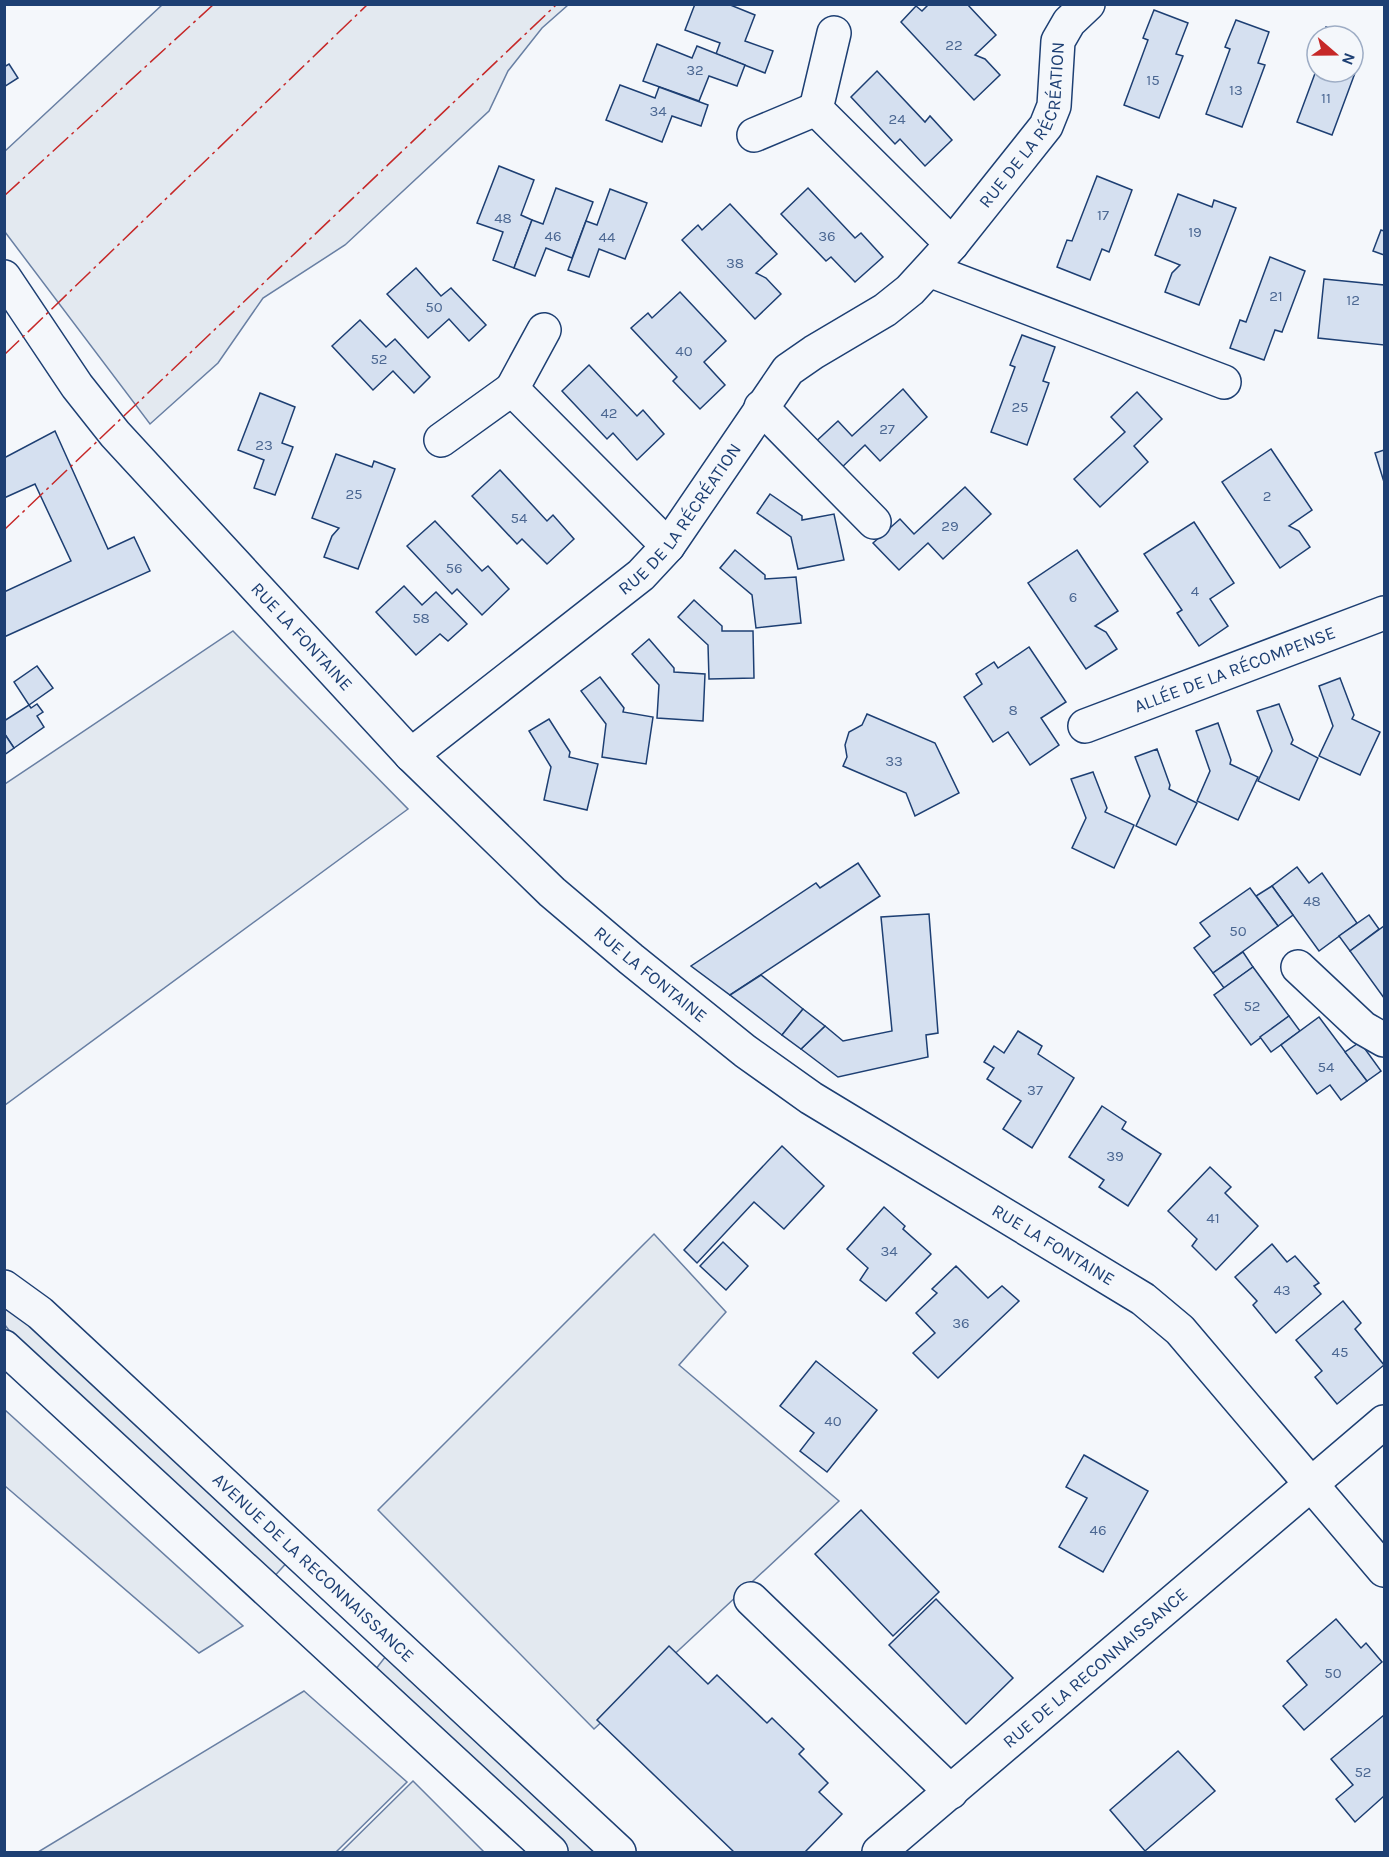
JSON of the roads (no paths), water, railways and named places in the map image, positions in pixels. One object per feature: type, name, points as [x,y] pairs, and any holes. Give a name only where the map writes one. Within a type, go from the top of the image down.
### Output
[{"type":"street","name":"RUE DE LA RÉCRÉATION","points":[[411,754],[641,575],[668,546],[788,370],[885,310],[929,270],[1046,126],[1054,106],[1058,41],[1069,22],[1088,4]]},
{"type":"street","points":[[816,109],[834,33]]},
{"type":"street","points":[[816,109],[952,244]]},
{"type":"street","points":[[754,135],[816,109]]},
{"type":"street","points":[[929,270],[1224,382]]},
{"type":"street","name":"RUE LA FONTAINE","points":[[4,277],[77,386],[115,434],[411,754],[552,892],[745,1051],[811,1098],[1161,1312],[1180,1330],[1384,1570]]},
{"type":"street","points":[[441,440],[512,389],[544,330]]},
{"type":"street","points":[[512,389],[668,546]]},
{"type":"street","points":[[761,407],[873,522]]},
{"type":"street","name":"ALLÉE DE LA RÉCOMPENSE","points":[[1085,726],[1384,612]]},
{"type":"street","points":[[1298,967],[1363,1028],[1384,1040]]},
{"type":"street","name":"AVENUE DE LA RECONNAISSANCE","points":[[4,1287],[40,1313],[619,1852]]},
{"type":"street","points":[[4,1347],[551,1852]]},
{"type":"street","name":"RUE DE LA RECONNAISSANCE","points":[[879,1852],[1384,1422]]},
{"type":"street","points":[[752,1599],[951,1792]]},
{"type":"street","points":[[322,1641],[357,1606]]}]
